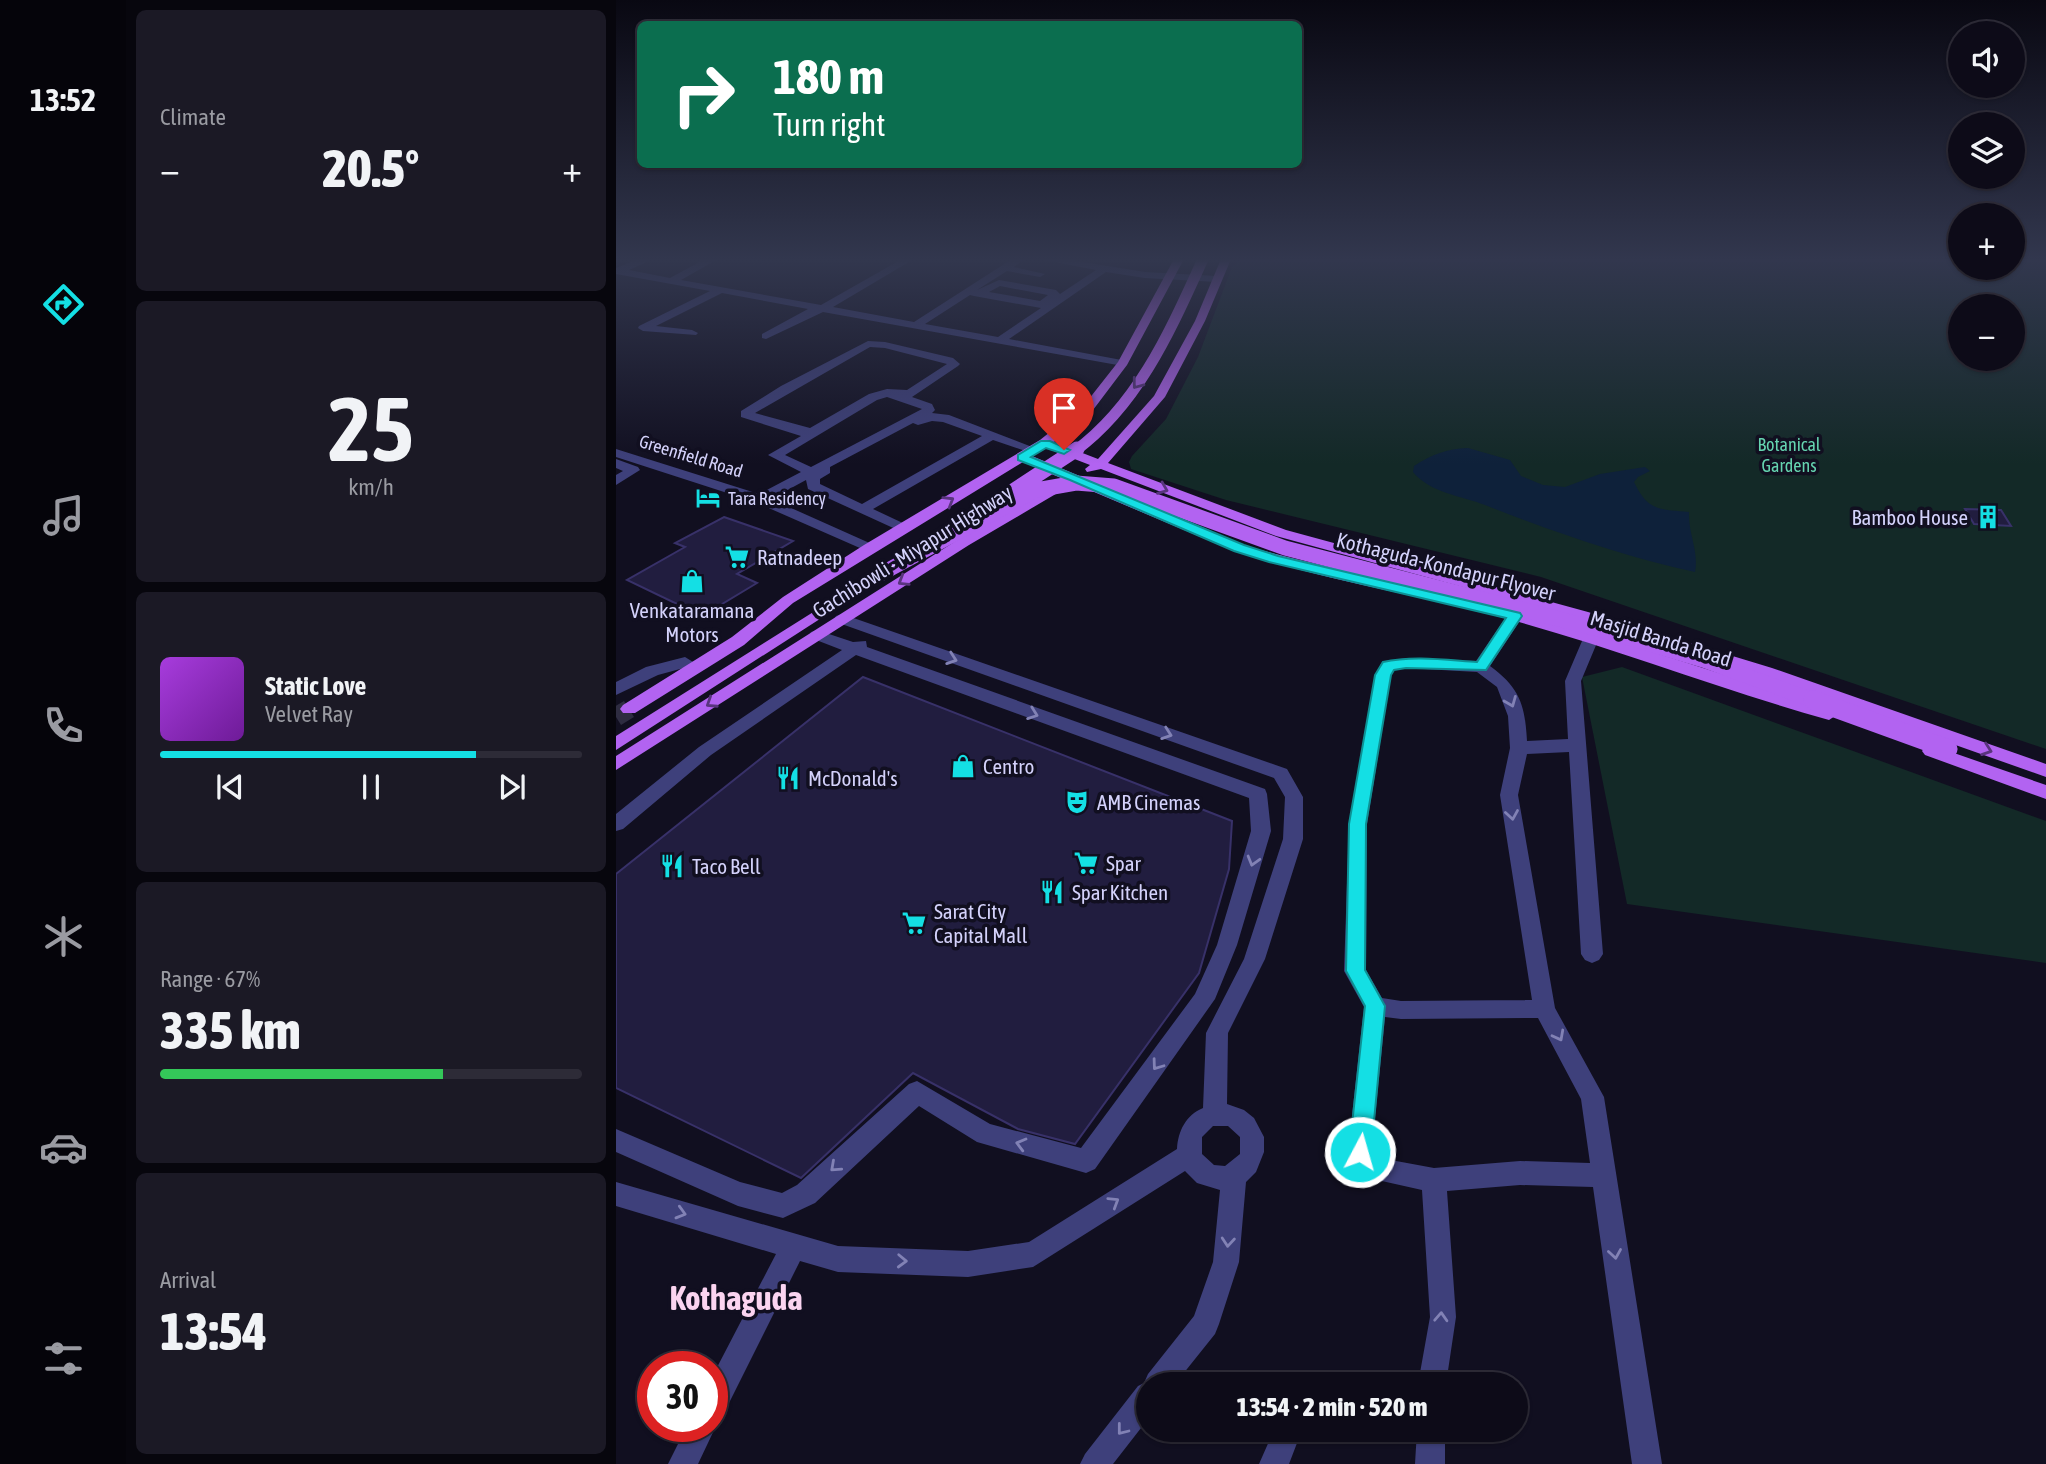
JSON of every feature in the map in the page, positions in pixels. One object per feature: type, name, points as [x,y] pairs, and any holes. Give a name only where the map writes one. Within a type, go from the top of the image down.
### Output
[{"type":"main road","name":"Gachibowli - Miyapur Highway","points":[[623,706],[738,641],[788,600],[869,548],[1034,450],[1089,407],[1123,363],[1142,327]]},
{"type":"main road","name":"Kothaguda-Kondapur Flyover","points":[[616,744],[1088,441],[1109,422],[1148,370],[1173,327]]},
{"type":"main road","name":"Gachibowli - Miyapur Highway","points":[[616,764],[964,542],[1100,464],[1159,397],[1197,327]]},
{"type":"main road","name":"Masjid Banda Road","points":[[1034,450],[1100,464],[1281,533],[1569,611],[1740,663],[2046,771]]},
{"type":"main road","name":"Masjid Banda Road","points":[[1034,450],[1074,477],[1239,548],[1274,559],[1515,616],[1591,638],[1773,695],[2046,792]]},
{"type":"main road","name":"Kothaguda-Kondapur Flyover","points":[[877,576],[1036,490],[1076,483],[1114,486],[1285,548],[1592,627],[1703,660],[1948,749],[2010,779]]},
{"type":"main road","points":[[623,706],[685,662],[716,644],[738,641]]},
{"type":"street","points":[[644,327],[692,333]]},
{"type":"street","points":[[766,336],[783,327]]},
{"type":"street","points":[[885,345],[949,360],[954,364],[910,394],[904,396],[887,393],[873,397],[813,432],[802,432],[746,415],[785,388],[865,346],[885,345],[914,327]]},
{"type":"street","points":[[923,327],[1123,363]]},
{"type":"street","points":[[999,341],[1017,327]]},
{"type":"street","points":[[760,499],[928,412],[930,408],[897,396],[887,397],[775,454],[811,472]]},
{"type":"street","points":[[902,528],[813,486],[813,477],[925,418],[945,418],[1034,450]]},
{"type":"street","points":[[863,509],[992,435]]},
{"type":"street","points":[[616,481],[633,470],[618,457]]},
{"type":"street","name":"Greenfield Road","points":[[618,457],[760,499],[869,548]]},
{"type":"street","points":[[1481,667],[1515,616]]},
{"type":"street","points":[[842,619],[1281,774],[1294,797],[1293,839],[1255,959],[1217,1033],[1215,1115]]},
{"type":"street","points":[[616,824],[705,751],[877,633]]},
{"type":"street","points":[[817,635],[1258,794]]},
{"type":"street","points":[[1591,638],[1573,681],[1592,954]]},
{"type":"street","points":[[616,689],[652,671],[685,662]]},
{"type":"street","points":[[1604,1175],[1520,1172],[1434,1180],[1373,1169],[1360,1152],[1375,1006],[1356,971],[1358,824],[1383,675],[1388,666],[1406,663],[1481,667],[1504,684],[1517,716],[1519,748],[1509,795],[1544,1009],[1592,1097],[1604,1175],[1647,1464]]},
{"type":"street","points":[[1519,748],[1577,745]]},
{"type":"street","points":[[1258,794],[1281,774]]},
{"type":"street","points":[[616,1140],[738,1194],[783,1206],[806,1194],[917,1093],[985,1134],[1086,1161],[1204,999],[1227,945],[1261,831],[1258,794]]},
{"type":"street","points":[[1375,1006],[1401,1010],[1544,1009]]},
{"type":"street","points":[[1215,1115],[1236,1116],[1251,1129],[1254,1139],[1250,1160],[1234,1174],[1211,1176],[1194,1165],[1189,1155],[1191,1135],[1197,1126],[1215,1115]]},
{"type":"street","points":[[616,1194],[838,1259],[968,1264],[1033,1254],[1189,1155]]},
{"type":"street","points":[[1167,1372],[1205,1324],[1226,1262],[1234,1174]]},
{"type":"street","points":[[1434,1180],[1443,1317],[1434,1372]]},
{"type":"street","points":[[728,1376],[794,1246]]},
{"type":"street","points":[[1095,1464],[1136,1411]]},
{"type":"street","points":[[683,1464],[694,1442]]},
{"type":"street","points":[[1274,1464],[1283,1442]]},
{"type":"street","points":[[1430,1464],[1431,1442]]},
{"type":"green space","name":"Botanical Gardens","points":[[1209,327],[1948,327],[1948,371],[2025,371],[2025,327],[2046,327],[2046,749],[1541,577],[1226,500],[1131,469],[1129,462],[1132,456],[1166,419],[1198,357]]},
{"type":"green space","points":[[1622,667],[2046,821],[2046,963],[1627,904],[1582,677]]},
{"type":"water","points":[[1468,448],[1510,460],[1521,476],[1543,485],[1565,487],[1600,474],[1645,467],[1650,471],[1634,482],[1644,498],[1655,507],[1689,512],[1696,557],[1695,572],[1642,559],[1537,525],[1428,485],[1413,472],[1414,466],[1434,455]]},
{"type":"building","name":"Bamboo House","points":[[1965,509],[2001,510],[2011,526],[1974,524]]},
{"type":"building","points":[[724,517],[793,541],[737,574],[757,583],[702,616],[627,580],[685,547],[675,543]]},
{"type":"building","name":"Sarat City Capital Mall","points":[[863,677],[1232,821],[1229,869],[1199,973],[1075,1144],[1018,1129],[913,1073],[801,1178],[616,1088],[616,874]]},
{"type":"tunnel","points":[[616,717],[629,709]]},
{"type":"place","name":"Tara Residency","points":[[708,498]]},
{"type":"place","name":"Bamboo House","points":[[1988,517]]},
{"type":"place","name":"Ratnadeep","points":[[737,557]]},
{"type":"place","name":"Venkataramana Motors","points":[[692,581]]},
{"type":"place","name":"Centro","points":[[963,766]]},
{"type":"place","name":"McDonald's","points":[[788,778]]},
{"type":"place","name":"AMB Cinemas","points":[[1077,802]]},
{"type":"place","name":"Spar","points":[[1086,863]]},
{"type":"place","name":"Taco Bell","points":[[672,866]]},
{"type":"place","name":"Spar Kitchen","points":[[1052,892]]},
{"type":"place","name":"Sarat City Capital Mall","points":[[914,923]]},
{"type":"district","name":"Kothaguda","points":[[736,1298]]},
{"type":"route","points":[[1064,450],[1045,443],[1022,457],[1239,548],[1274,559],[1465,602],[1515,616],[1481,667],[1406,663],[1388,666],[1383,675],[1358,824],[1356,971],[1375,1006],[1360,1152]]}]
